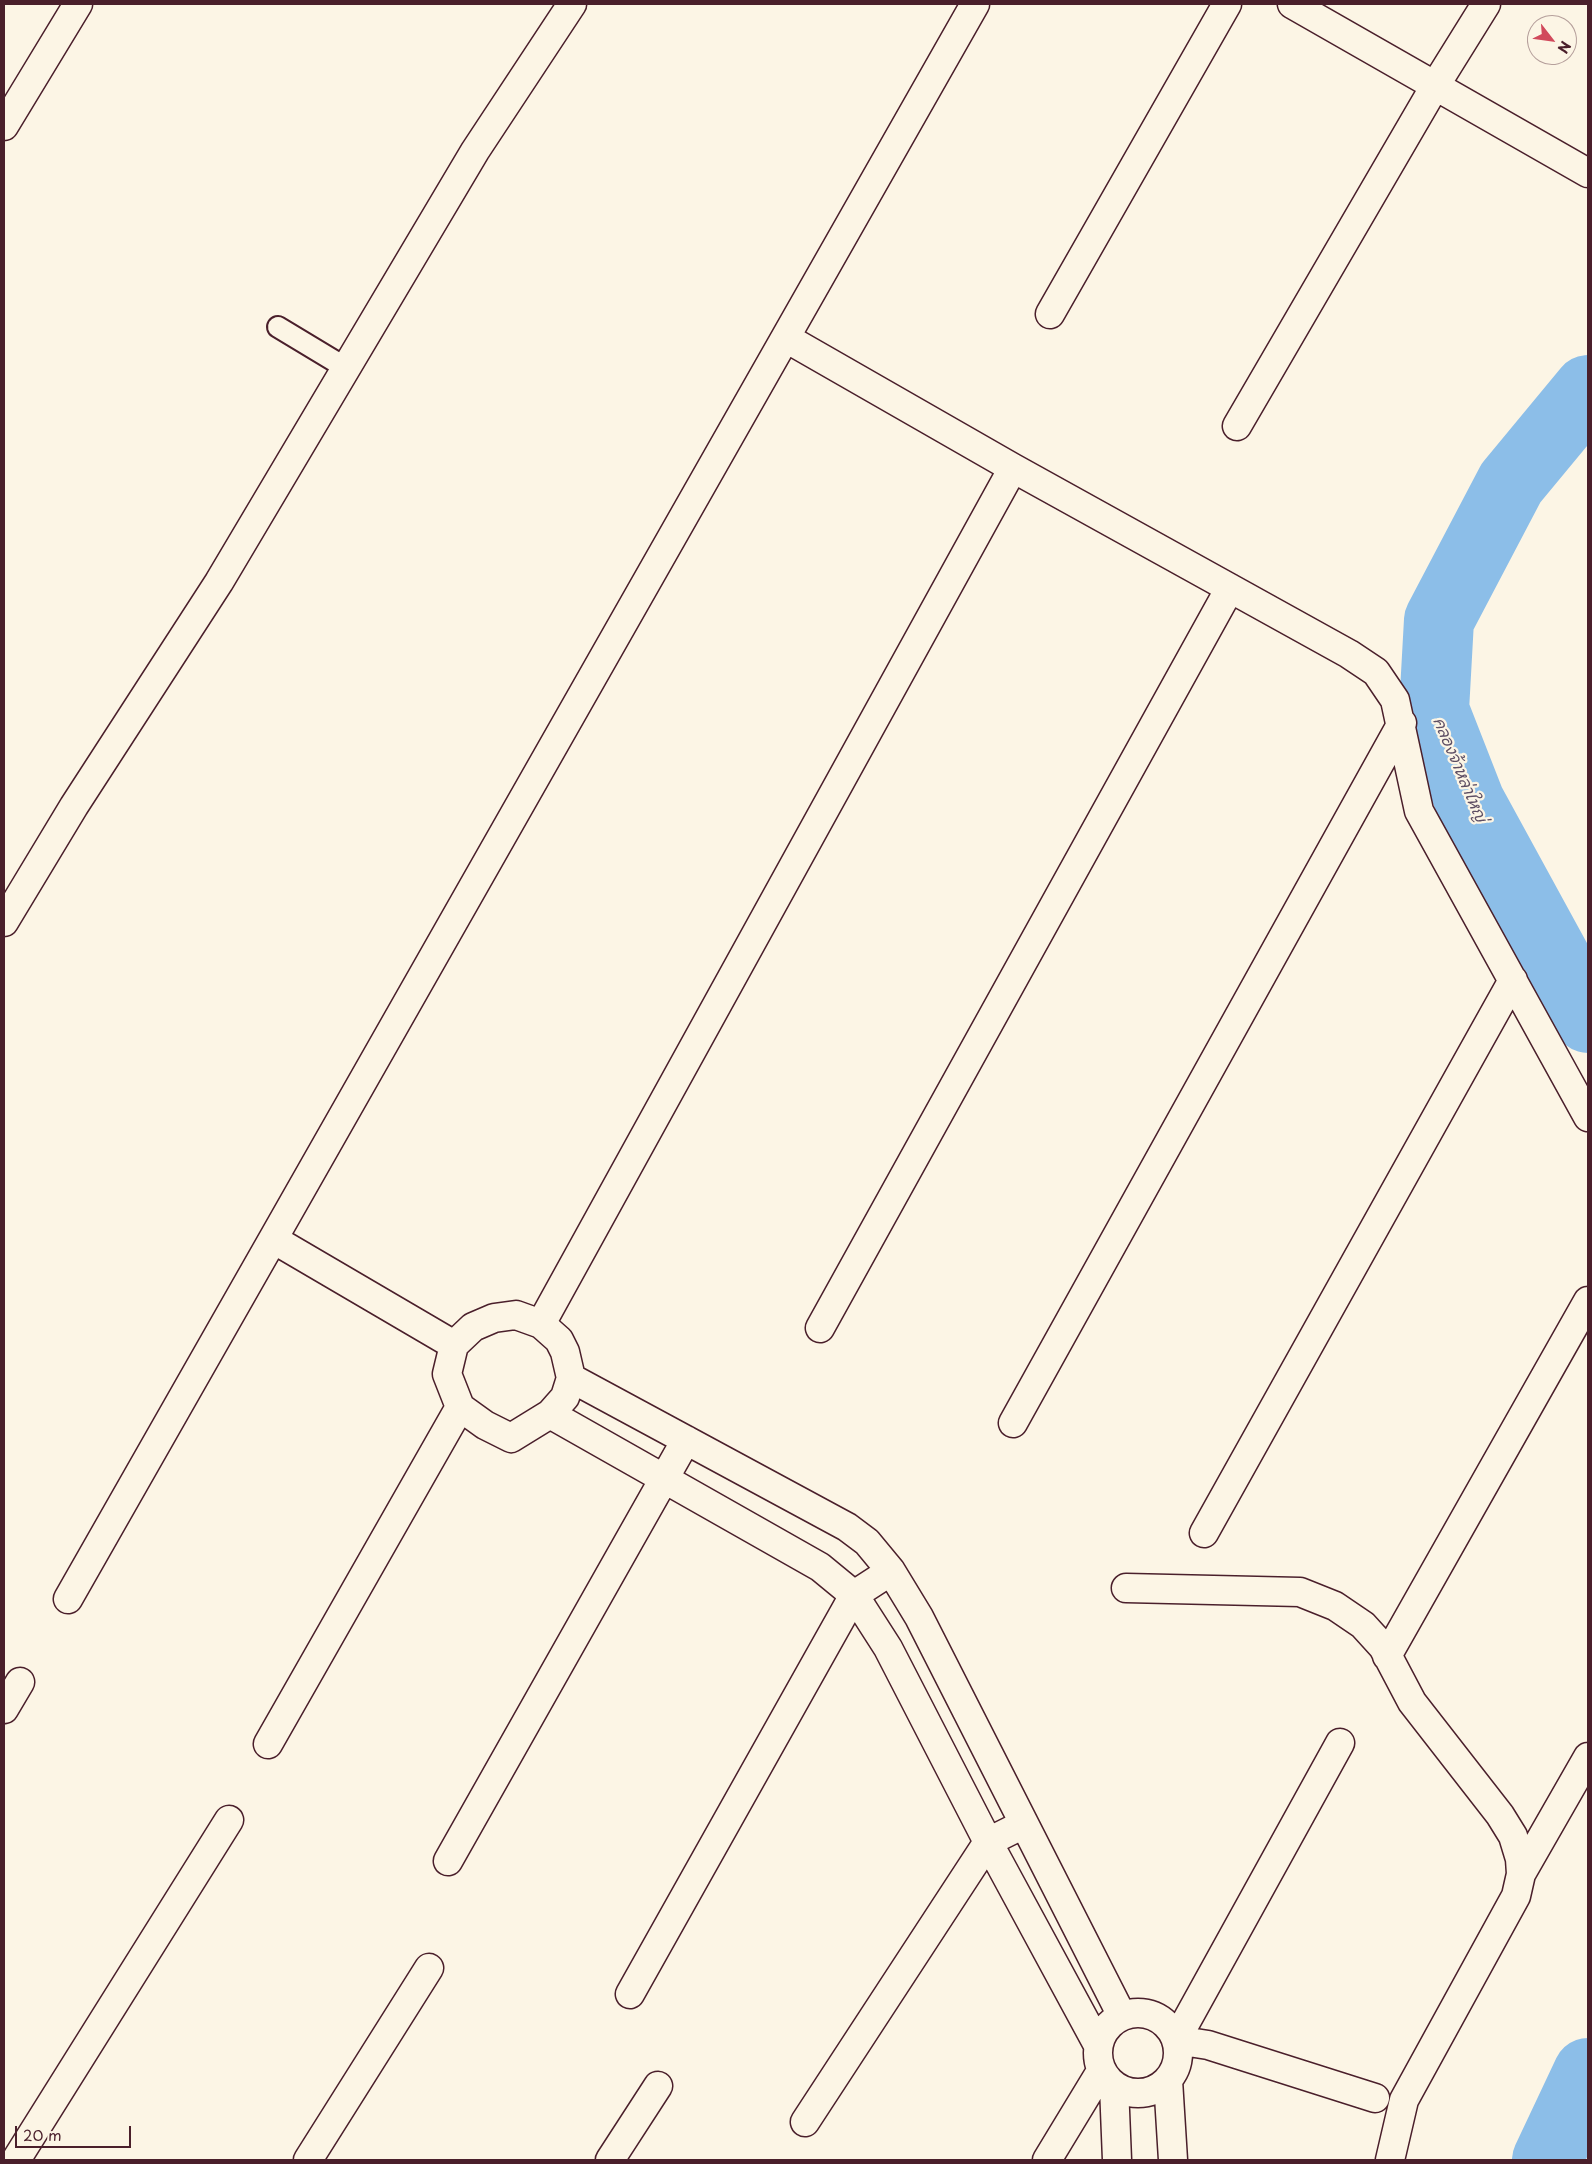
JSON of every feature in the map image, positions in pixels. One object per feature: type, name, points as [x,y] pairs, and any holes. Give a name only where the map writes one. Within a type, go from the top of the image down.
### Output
[{"type":"street","points":[[4,126],[78,4]]},
{"type":"street","points":[[4,922],[74,806],[218,582],[474,151],[572,4]]},
{"type":"street","points":[[68,1599],[975,4]]},
{"type":"street","points":[[1050,314],[1227,4]]},
{"type":"street","points":[[1292,4],[1588,173]]},
{"type":"street","points":[[1237,426],[1435,86],[1486,4]]},
{"type":"street","points":[[786,338],[1013,468],[1349,654],[1376,672],[1396,700],[1419,811],[1588,1117]]},
{"type":"street","points":[[541,1324],[1013,468]]},
{"type":"street","points":[[820,1328],[1230,588]]},
{"type":"street","points":[[1013,1423],[1402,723]]},
{"type":"street","points":[[1204,1533],[1513,980]]},
{"type":"street","points":[[273,1239],[454,1345]]},
{"type":"street","points":[[1387,1656],[1588,1301]]},
{"type":"street","points":[[516,1315],[541,1324],[559,1340],[565,1352],[571,1378],[565,1397],[550,1414],[511,1438],[485,1426],[460,1407],[446,1374],[454,1345],[473,1327],[494,1318],[516,1315]]},
{"type":"street","points":[[571,1378],[847,1527],[867,1542],[891,1571],[919,1617],[1122,2016]]},
{"type":"street","points":[[268,1744],[460,1407]]},
{"type":"street","points":[[550,1414],[820,1567],[854,1595],[888,1648],[1104,2067],[1124,2092],[1148,2092],[1159,2088],[1168,2080],[1175,2068],[1178,2055],[1176,2040],[1170,2029],[1160,2020],[1148,2014],[1135,2012],[1111,2022],[1103,2033],[1104,2067],[1117,2160]]},
{"type":"street","points":[[448,1861],[686,1440]]},
{"type":"street","points":[[630,1994],[854,1595],[891,1571]]},
{"type":"street","points":[[1126,1588],[1300,1592],[1335,1606],[1363,1625],[1383,1646],[1412,1702],[1500,1815],[1518,1849],[1521,1874]]},
{"type":"street","points":[[4,1708],[20,1682]]},
{"type":"street","points":[[1176,2040],[1340,1743]]},
{"type":"street","points":[[1390,2160],[1404,2100],[1516,1896],[1521,1874],[1588,1757]]},
{"type":"street","points":[[16,2160],[229,1820]]},
{"type":"street","points":[[805,2122],[988,1842],[1024,1824]]},
{"type":"street","points":[[308,2160],[429,1968]]},
{"type":"street","points":[[1176,2040],[1208,2045],[1375,2098]]},
{"type":"street","points":[[1047,2160],[1104,2067]]},
{"type":"street","points":[[1168,2080],[1173,2160]]},
{"type":"street","points":[[610,2160],[658,2086]]},
{"type":"lane","points":[[278,327],[346,368]]},
{"type":"waterway","name":"คลองจ้าหล่าใหญ่","points":[[1588,390],[1511,483],[1439,620],[1434,710],[1470,802],[1588,1018]]},
{"type":"waterway","name":"คลองจ้าหล่าใหญ่","points":[[1547,2160],[1588,2073]]}]
